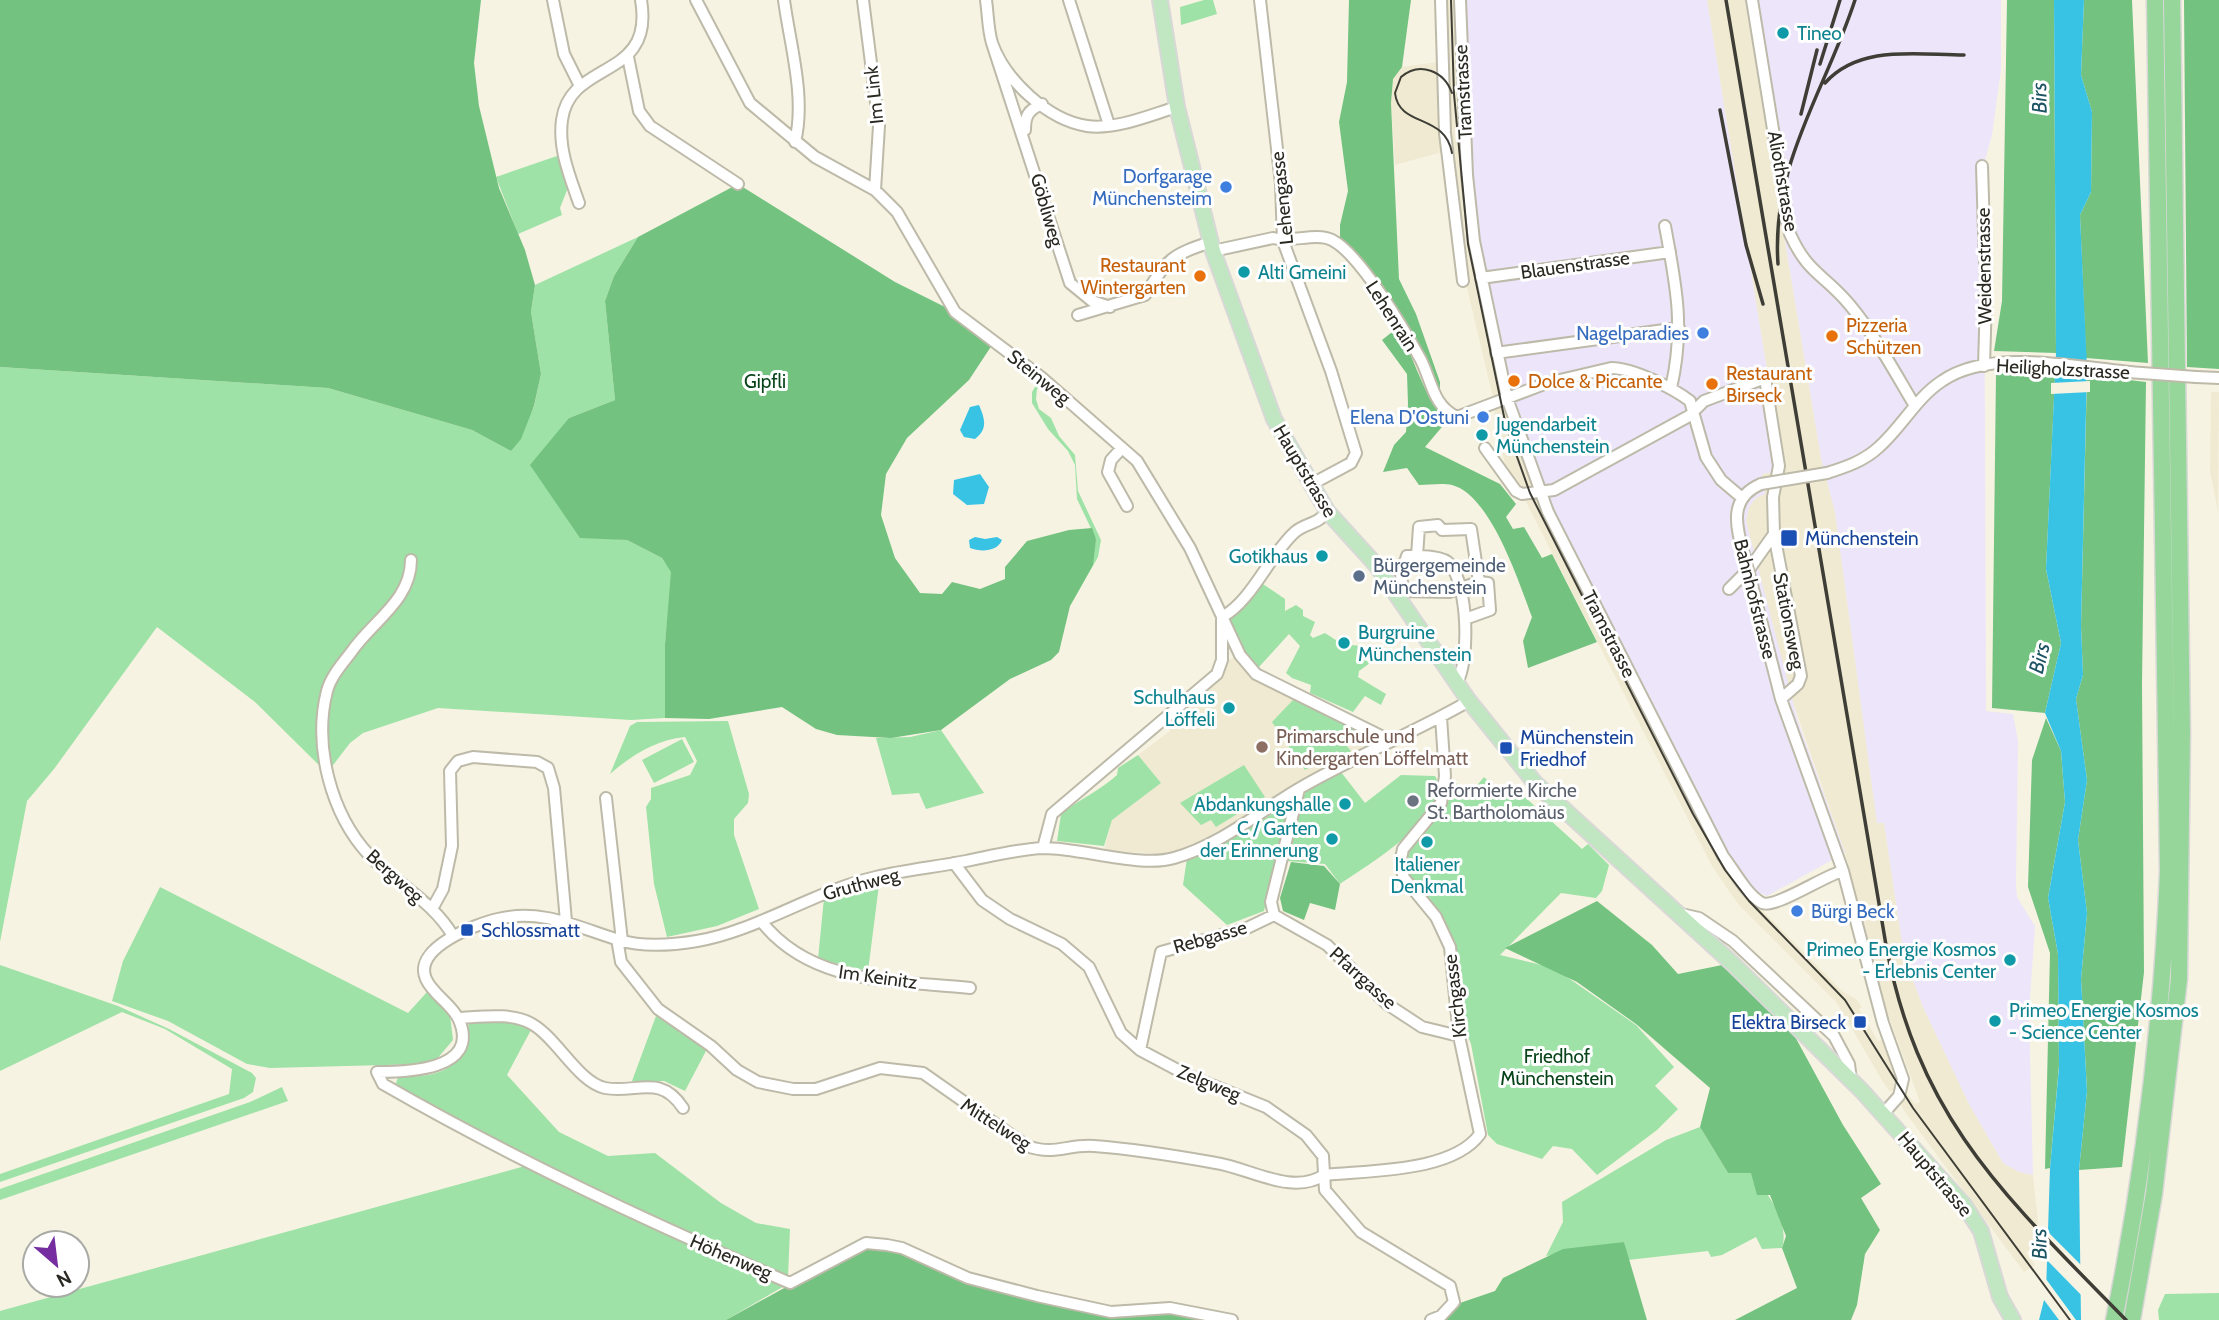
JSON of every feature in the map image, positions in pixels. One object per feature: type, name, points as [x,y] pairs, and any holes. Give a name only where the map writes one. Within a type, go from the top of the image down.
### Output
[{"type":"highway","points":[[2114,1320],[2138,1195],[2163,991],[2168,871],[2155,0]]},
{"type":"highway","points":[[2132,1320],[2157,1168],[2179,979],[2182,733],[2172,0]]},
{"type":"main road","name":"Hauptstrasse","points":[[1160,0],[1177,107],[1212,246],[1265,398],[1327,512],[1371,558],[1399,593],[1469,701],[1535,783],[1732,962],[1851,1080],[1973,1219],[1987,1247],[2000,1297],[2013,1320]]},
{"type":"street","points":[[554,0],[565,54],[579,84]]},
{"type":"street","points":[[579,204],[563,154],[562,118],[579,84],[628,57],[641,34],[641,0]]},
{"type":"street","name":"Steinweg","points":[[696,0],[750,103],[815,157],[875,190],[897,212],[955,312],[1041,377],[1143,469],[1179,529],[1240,655],[1256,674],[1389,740]]},
{"type":"street","points":[[784,0],[797,95],[799,124],[795,142]]},
{"type":"street","name":"Im Link","points":[[863,0],[878,126],[875,190]]},
{"type":"street","points":[[986,0],[992,43],[1026,94],[1071,122],[1089,126],[1109,125],[1177,107]]},
{"type":"street","points":[[1069,0],[1109,125]]},
{"type":"street","name":"Lehengasse","points":[[1260,0],[1281,184],[1283,241],[1331,371],[1356,453],[1351,463],[1310,485]]},
{"type":"street","name":"Tramstrasse","points":[[1440,0],[1445,133],[1463,281]]},
{"type":"street","name":"Tramstrasse","points":[[1460,0],[1467,175],[1481,278],[1507,398],[1540,493],[1723,856],[1744,884],[1761,902],[1773,904],[1819,879],[1843,871]]},
{"type":"street","name":"Aliothstrasse","points":[[1752,0],[1790,234],[1806,264],[1849,303],[1915,405]]},
{"type":"street","name":"Göbliweg","points":[[992,43],[1025,137],[1070,283],[1092,301],[1110,307]]},
{"type":"street","points":[[628,57],[639,111],[650,126],[738,184]]},
{"type":"street","points":[[1025,137],[1025,118],[1031,109],[1042,104]]},
{"type":"street","name":"Weidenstrasse","points":[[1982,166],[1986,298],[1984,366]]},
{"type":"street","points":[[1665,226],[1679,328],[1679,352],[1671,388],[1690,401],[1695,410],[1706,457],[1721,480],[1741,497]]},
{"type":"street","name":"Lehenrain","points":[[1078,314],[1145,295],[1165,263],[1180,251],[1273,238],[1283,241],[1328,238],[1351,256],[1380,293],[1422,362],[1436,398],[1446,411],[1457,417],[1547,383],[1611,368],[1621,368],[1671,388]]},
{"type":"street","name":"Blauenstrasse","points":[[1481,278],[1670,252]]},
{"type":"street","points":[[1496,353],[1679,328]]},
{"type":"street","name":"Heiligholzstrasse","points":[[1741,497],[1761,484],[1827,473],[1871,453],[1941,381],[1984,366],[2020,363],[2219,378]]},
{"type":"street","name":"Stationsweg","points":[[1695,410],[1713,397],[1765,378],[1779,466],[1773,497],[1773,534],[1801,676],[1798,684],[1781,699]]},
{"type":"street","points":[[1485,448],[1516,491],[1540,493],[1554,490],[1695,410]]},
{"type":"street","points":[[1122,448],[1111,460],[1108,472],[1127,506]]},
{"type":"street","name":"Bahnhofstrasse","points":[[1741,497],[1736,509],[1738,534],[1781,699],[1843,871]]},
{"type":"street","points":[[1043,848],[1052,814],[1217,674],[1222,660],[1222,617],[1267,569],[1296,531],[1323,518],[1327,512]]},
{"type":"street","points":[[1417,556],[1419,527],[1438,525],[1442,530],[1471,528],[1479,582]]},
{"type":"street","name":"Stationsweg","points":[[1729,589],[1750,568],[1773,534]]},
{"type":"street","points":[[1457,683],[1462,673],[1465,620],[1461,588],[1446,560],[1407,556],[1399,593],[1449,592],[1461,588],[1479,582],[1488,583],[1490,610],[1465,620]]},
{"type":"street","name":"Bergweg","points":[[411,560],[406,589],[356,644],[333,676],[327,690],[324,718],[327,773],[355,839],[371,857],[432,909],[453,936]]},
{"type":"street","name":"Gruthweg","points":[[458,1017],[428,984],[424,973],[429,954],[453,936],[498,919],[517,915],[566,921],[620,940],[664,944],[699,941],[761,921],[811,898],[875,877],[954,863],[1043,848],[1156,860],[1173,859],[1231,832],[1299,789],[1389,740],[1441,717],[1469,701]]},
{"type":"street","name":"Kirchgasse","points":[[1441,717],[1445,776],[1441,803],[1403,849],[1400,863],[1404,878],[1436,917],[1450,947],[1459,1036],[1480,1134]]},
{"type":"street","points":[[432,909],[443,890],[452,846],[450,771],[458,761],[473,757],[537,762],[548,768],[554,788],[566,921]]},
{"type":"street","points":[[1274,915],[1271,902],[1299,789]]},
{"type":"street","name":"Mittelweg","points":[[606,798],[621,962],[658,1009],[711,1046],[737,1070],[758,1082],[793,1090],[816,1089],[880,1068],[902,1068],[925,1073],[1027,1146],[1044,1152],[1093,1146],[1218,1163],[1294,1184],[1314,1182],[1324,1175],[1434,1162],[1475,1142],[1480,1134]]},
{"type":"street","name":"Zelgweg","points":[[954,863],[982,900],[1010,919],[1062,944],[1089,967],[1121,1033],[1140,1050],[1187,1075],[1266,1107],[1317,1145],[1323,1156],[1325,1189],[1361,1232],[1450,1286],[1454,1302],[1441,1316],[1431,1320]]},
{"type":"street","points":[[1843,871],[1883,1023],[1904,1083],[1899,1096],[1883,1114]]},
{"type":"street","name":"Hauptstrasse","points":[[1675,913],[1699,918],[1723,934],[1834,1036],[1849,1064],[1851,1080]]},
{"type":"street","name":"Pfarrgasse","points":[[1274,915],[1327,945],[1387,1004],[1422,1027],[1459,1036]]},
{"type":"street","name":"Rebgasse","points":[[1140,1050],[1161,952],[1247,928],[1274,915]]},
{"type":"street","name":"Im Keinitz","points":[[761,921],[775,939],[797,956],[831,971],[970,988]]},
{"type":"street","points":[[458,1017],[519,1018],[533,1024],[596,1084],[616,1088],[650,1086],[668,1092],[683,1108]]},
{"type":"street","name":"Höhenweg","points":[[458,1017],[458,1046],[440,1066],[377,1072],[383,1084],[538,1169],[631,1214],[790,1283],[866,1243],[887,1244],[902,1248],[968,1278],[1097,1309],[1111,1312],[1170,1308],[1232,1320]]},
{"type":"shaded area","points":[[1444,0],[1457,0],[1475,269],[1500,393],[1536,498],[1718,852],[1762,910],[1842,991],[1856,999],[1878,1041],[1883,1040],[1896,1080],[1915,1104],[1920,1102],[1883,1001],[1845,853],[1788,688],[1746,521],[1762,474],[1773,472],[1759,373],[1767,370],[1707,0],[1745,0],[1821,458],[1835,512],[1877,822],[1884,822],[1904,956],[1923,1007],[1969,1104],[2003,1163],[2019,1172],[2033,1175],[2038,1222],[2036,1247],[2026,1252],[2035,1265],[2024,1272],[1905,1112],[1893,1090],[1890,1092],[1883,1082],[1837,1003],[1738,904],[1712,866],[1525,500],[1510,472],[1507,472],[1494,419],[1495,406],[1466,284],[1449,150],[1395,165],[1391,103],[1393,79],[1402,67],[1445,61]]},
{"type":"shaded area","points":[[1460,0],[1707,0],[1767,370],[1759,373],[1774,472],[1762,474],[1765,494],[1756,498],[1749,507],[1746,521],[1798,721],[1845,853],[1767,896],[1752,889],[1725,851],[1551,508],[1515,408],[1474,241]]},
{"type":"shaded area","points":[[1745,0],[2001,0],[2001,69],[1992,135],[1984,164],[1986,711],[2013,714],[2018,741],[2017,897],[2035,926],[2029,1013],[2033,1175],[2019,1172],[2003,1163],[1969,1104],[1923,1007],[1904,956],[1884,823],[1877,823],[1835,512],[1821,458]]},
{"type":"shaded area","points":[[2211,392],[2219,392],[2218,511],[2210,471]]},
{"type":"shaded area","name":"Primarschule und Kindergarten Löffelmatt","points":[[1240,655],[1256,674],[1389,740],[1231,832],[1206,838],[1172,855],[1104,850],[1112,820],[1161,783],[1138,755],[1170,731],[1168,725],[1216,684],[1226,661]]},
{"type":"green space","points":[[0,0],[481,0],[474,63],[479,106],[499,188],[525,250],[535,285],[531,312],[541,374],[534,406],[521,439],[511,451],[472,430],[328,388],[0,367]]},
{"type":"green space","points":[[1213,0],[1217,14],[1181,25],[1180,7]]},
{"type":"green space","points":[[1349,0],[1411,0],[1402,67],[1393,79],[1391,103],[1399,279],[1416,314],[1440,382],[1440,390],[1340,245],[1340,225],[1348,191],[1339,122],[1347,82]]},
{"type":"green space","points":[[2007,0],[2054,0],[2056,353],[1994,351],[2002,301]]},
{"type":"green space","points":[[2084,0],[2132,0],[2148,363],[2086,358],[2080,215],[2091,192],[2092,112],[2081,75]]},
{"type":"green space","points":[[2184,0],[2219,0],[2219,369],[2187,367]]},
{"type":"green space","points":[[557,156],[569,185],[560,208],[562,215],[518,234],[496,177]]},
{"type":"green space","name":"Gipfli","points":[[738,184],[895,282],[955,312],[994,342],[969,380],[907,438],[886,474],[881,515],[895,558],[920,593],[942,594],[952,582],[980,589],[1005,579],[1005,567],[1027,541],[1069,530],[1092,528],[1096,539],[1093,565],[1070,606],[1059,652],[1051,660],[1010,679],[941,730],[891,738],[837,735],[816,729],[782,707],[709,719],[665,718],[665,644],[671,572],[662,558],[627,540],[580,538],[530,465],[569,418],[615,400],[605,301],[614,276],[638,237]]},
{"type":"green space","points":[[638,237],[614,276],[605,301],[615,400],[569,418],[606,538],[627,540],[662,558],[672,572],[665,644],[665,718],[631,720],[438,708],[363,733],[350,743],[327,773],[255,702],[157,627],[54,769],[27,801],[0,942],[0,367],[328,388],[472,430],[511,451],[534,407],[541,374],[531,312],[535,285]]},
{"type":"green space","points":[[1397,328],[1432,402],[1447,421],[1425,447],[1500,484],[1516,504],[1506,517],[1513,529],[1524,527],[1542,558],[1552,554],[1597,642],[1528,668],[1523,641],[1532,617],[1502,542],[1479,505],[1466,492],[1452,485],[1419,485],[1407,468],[1383,472],[1394,445],[1406,432],[1407,374],[1382,340]]},
{"type":"green space","points":[[1996,373],[2055,377],[2046,569],[2061,643],[2045,713],[1992,708]]},
{"type":"green space","points":[[2087,375],[2146,382],[2142,684],[2144,972],[2122,1167],[2079,1170],[2087,1091],[2081,979],[2087,913],[2078,840],[2087,780],[2076,699],[2083,675],[2081,626]]},
{"type":"green space","points":[[1041,377],[1049,384],[1037,389],[1039,409],[1051,418],[1059,436],[1075,455],[1078,491],[1101,540],[1098,557],[1070,606],[1096,539],[1077,499],[1075,465],[1068,451],[1048,429],[1032,403],[1032,392]]},
{"type":"green space","points":[[1260,582],[1285,599],[1285,611],[1296,605],[1303,610],[1303,616],[1315,622],[1310,635],[1313,638],[1325,633],[1348,648],[1350,645],[1363,646],[1370,653],[1365,659],[1370,663],[1359,671],[1358,677],[1386,694],[1381,705],[1365,696],[1353,712],[1310,693],[1311,685],[1286,673],[1300,646],[1289,634],[1259,667],[1249,659],[1229,621]]},
{"type":"green space","points":[[1293,700],[1339,718],[1360,735],[1346,745],[1351,751],[1342,757],[1337,751],[1305,770],[1272,722]]},
{"type":"green space","points":[[2046,718],[2061,751],[2065,802],[2048,898],[2058,954],[2059,1065],[2050,1168],[2045,1169],[2050,953],[2028,887],[2032,760]]},
{"type":"green space","points":[[728,721],[749,794],[748,803],[734,819],[734,835],[759,909],[717,926],[667,937],[654,884],[646,807],[651,799],[651,788],[690,775],[697,761],[685,737],[664,741],[644,750],[610,774],[630,726],[637,722]]},
{"type":"green space","points":[[941,730],[984,793],[926,809],[919,793],[892,795],[876,738],[910,737]]},
{"type":"green space","points":[[682,739],[694,762],[654,783],[642,760]]},
{"type":"green space","points":[[1138,755],[1161,783],[1112,820],[1104,846],[1057,841],[1061,814],[1110,781],[1117,775],[1118,768]]},
{"type":"green space","points":[[1244,765],[1265,797],[1216,827],[1211,820],[1201,825],[1180,803]]},
{"type":"green space","points":[[1341,772],[1365,803],[1401,775],[1435,776],[1439,790],[1433,806],[1422,822],[1387,852],[1340,884],[1325,864],[1287,861],[1305,791]]},
{"type":"green space","name":"Friedhof Münchenstein","points":[[1484,777],[1503,795],[1516,789],[1582,849],[1588,844],[1609,865],[1602,891],[1596,898],[1561,893],[1500,955],[1554,968],[1636,1025],[1674,1067],[1655,1086],[1678,1109],[1657,1130],[1597,1175],[1572,1149],[1553,1146],[1542,1159],[1497,1144],[1488,1135],[1471,1044],[1465,1029],[1453,937],[1409,875],[1407,849],[1422,831],[1448,780],[1473,790]]},
{"type":"green space","points":[[1289,804],[1264,911],[1227,925],[1183,885],[1187,858],[1235,836]]},
{"type":"green space","points":[[1291,862],[1324,866],[1340,884],[1335,910],[1310,903],[1304,920],[1283,911],[1280,898]]},
{"type":"green space","points":[[879,885],[868,971],[818,959],[824,898]]},
{"type":"green space","points":[[160,887],[408,1013],[427,992],[450,1015],[453,1040],[436,1060],[423,1064],[270,1068],[247,1064],[168,1021],[112,1001],[123,961]]},
{"type":"green space","points":[[1597,901],[1652,945],[1678,974],[1732,963],[1780,1009],[1843,1125],[1881,1184],[1861,1198],[1880,1230],[1865,1254],[1857,1305],[1851,1320],[1735,1320],[1797,1288],[1782,1248],[1786,1236],[1770,1195],[1757,1195],[1751,1173],[1728,1173],[1700,1127],[1710,1088],[1636,1024],[1577,982],[1505,948]]},
{"type":"green space","points":[[0,965],[118,1006],[169,1029],[252,1073],[256,1078],[253,1092],[244,1098],[0,1182],[0,1174],[229,1094],[232,1069],[165,1029],[122,1012],[0,1071]]},
{"type":"green space","points":[[656,1016],[707,1049],[685,1091],[664,1081],[632,1081]]},
{"type":"green space","points":[[470,1022],[513,1023],[532,1028],[507,1075],[559,1132],[608,1156],[655,1153],[721,1203],[756,1223],[790,1229],[788,1277],[543,1168],[398,1088],[398,1077],[429,1075],[456,1062],[466,1043]]},
{"type":"green space","points":[[282,1087],[288,1101],[0,1200],[0,1189],[250,1102]]},
{"type":"green space","points":[[1700,1127],[1728,1173],[1751,1173],[1770,1198],[1783,1228],[1782,1248],[1762,1249],[1756,1237],[1722,1255],[1711,1257],[1708,1251],[1628,1260],[1624,1242],[1546,1256],[1563,1222],[1562,1202],[1666,1140]]},
{"type":"green space","points":[[525,1166],[629,1217],[786,1285],[726,1320],[0,1320],[0,1311],[43,1299],[91,1299],[91,1286]]},
{"type":"green space","points":[[1624,1242],[1647,1320],[1431,1320],[1454,1302],[1460,1303],[1495,1291],[1503,1278],[1563,1249]]},
{"type":"green space","points":[[866,1243],[887,1245],[969,1278],[1110,1312],[1170,1308],[1232,1320],[726,1320]]},
{"type":"green space","points":[[2219,1293],[2219,1320],[2159,1320],[2158,1310],[2165,1294]]},
{"type":"water","name":"Birs","points":[[2054,0],[2084,0],[2081,75],[2092,112],[2091,192],[2080,215],[2087,368],[2081,626],[2083,675],[2076,699],[2087,780],[2078,840],[2087,913],[2081,979],[2087,1091],[2079,1170],[2081,1320],[2039,1320],[2046,1292],[2050,1168],[2059,1067],[2058,954],[2048,898],[2065,802],[2061,751],[2045,713],[2061,643],[2046,569],[2056,353]]},
{"type":"water","points":[[979,405],[984,428],[975,439],[964,437],[960,430],[970,407]]},
{"type":"water","points":[[980,474],[989,487],[984,504],[967,505],[953,494],[954,480]]},
{"type":"water","points":[[975,537],[997,537],[1002,540],[993,549],[979,550],[970,548],[969,540]]},
{"type":"pier","points":[[2090,381],[2090,392],[2051,394],[2051,383]]},
{"type":"pier","points":[[2043,1227],[2086,1270],[2085,1299],[2043,1256]]},
{"type":"pier","points":[[2043,1275],[2076,1320],[2059,1320],[2041,1296]]},
{"type":"tram line","points":[[1451,0],[1454,94],[1468,244],[1506,426],[1530,493],[1693,814],[1725,870],[1749,901],[1845,1000],[1913,1108],[2070,1320]]},
{"type":"tram line","points":[[1452,93],[1437,74],[1423,69],[1408,72],[1401,77],[1395,93],[1398,104],[1405,112],[1441,132],[1448,140],[1452,153]]},
{"type":"railway","points":[[1726,0],[1886,945],[1901,1007],[1921,1061],[1945,1109],[1974,1153],[2043,1235],[2126,1320]]},
{"type":"railway","points":[[1820,64],[1840,0]]},
{"type":"railway","points":[[1778,264],[1778,227],[1791,160],[1855,0]]},
{"type":"railway","points":[[1801,114],[1817,50]]},
{"type":"railway","points":[[1825,83],[1855,62],[1872,57],[1890,54],[1964,55]]},
{"type":"railway","points":[[1720,110],[1746,245],[1763,304]]},
{"type":"place","name":"Tineo","points":[[1783,33]]},
{"type":"place","name":"Dorfgarage Münchensteim","points":[[1226,187]]},
{"type":"place","name":"Alti Gmeini","points":[[1244,272]]},
{"type":"place","name":"Restaurant Wintergarten","points":[[1200,276]]},
{"type":"place","name":"Nagelparadies","points":[[1703,333]]},
{"type":"place","name":"Pizzeria Schützen","points":[[1832,336]]},
{"type":"place","name":"Dolce & Piccante","points":[[1514,381]]},
{"type":"place","name":"Restaurant Birseck","points":[[1712,384]]},
{"type":"place","name":"Elena D'Ostuni","points":[[1483,417]]},
{"type":"place","name":"Jugendarbeit Münchenstein","points":[[1482,435]]},
{"type":"place","name":"Münchenstein","points":[[1789,538]]},
{"type":"place","name":"Gotikhaus","points":[[1322,556]]},
{"type":"place","name":"Bürgergemeinde Münchenstein","points":[[1359,576]]},
{"type":"place","name":"Burgruine Münchenstein","points":[[1344,643]]},
{"type":"place","name":"Schulhaus Löffeli","points":[[1229,708]]},
{"type":"place","name":"Primarschule und Kindergarten Löffelmatt","points":[[1262,747]]},
{"type":"place","name":"Münchenstein Friedhof","points":[[1506,748]]},
{"type":"place","name":"Reformierte Kirche St. Bartholomäus","points":[[1413,801]]},
{"type":"place","name":"Abdankungshalle","points":[[1345,804]]},
{"type":"place","name":"C / Garten der Erinnerung","points":[[1332,839]]},
{"type":"place","name":"Italiener Denkmal","points":[[1427,842]]},
{"type":"place","name":"Bürgi Beck","points":[[1797,911]]},
{"type":"place","name":"Schlossmatt","points":[[467,930]]},
{"type":"place","name":"Primeo Energie Kosmos - Erlebnis Center","points":[[2010,960]]},
{"type":"place","name":"Primeo Energie Kosmos - Science Center","points":[[1995,1021]]},
{"type":"place","name":"Elektra Birseck","points":[[1860,1022]]}]
